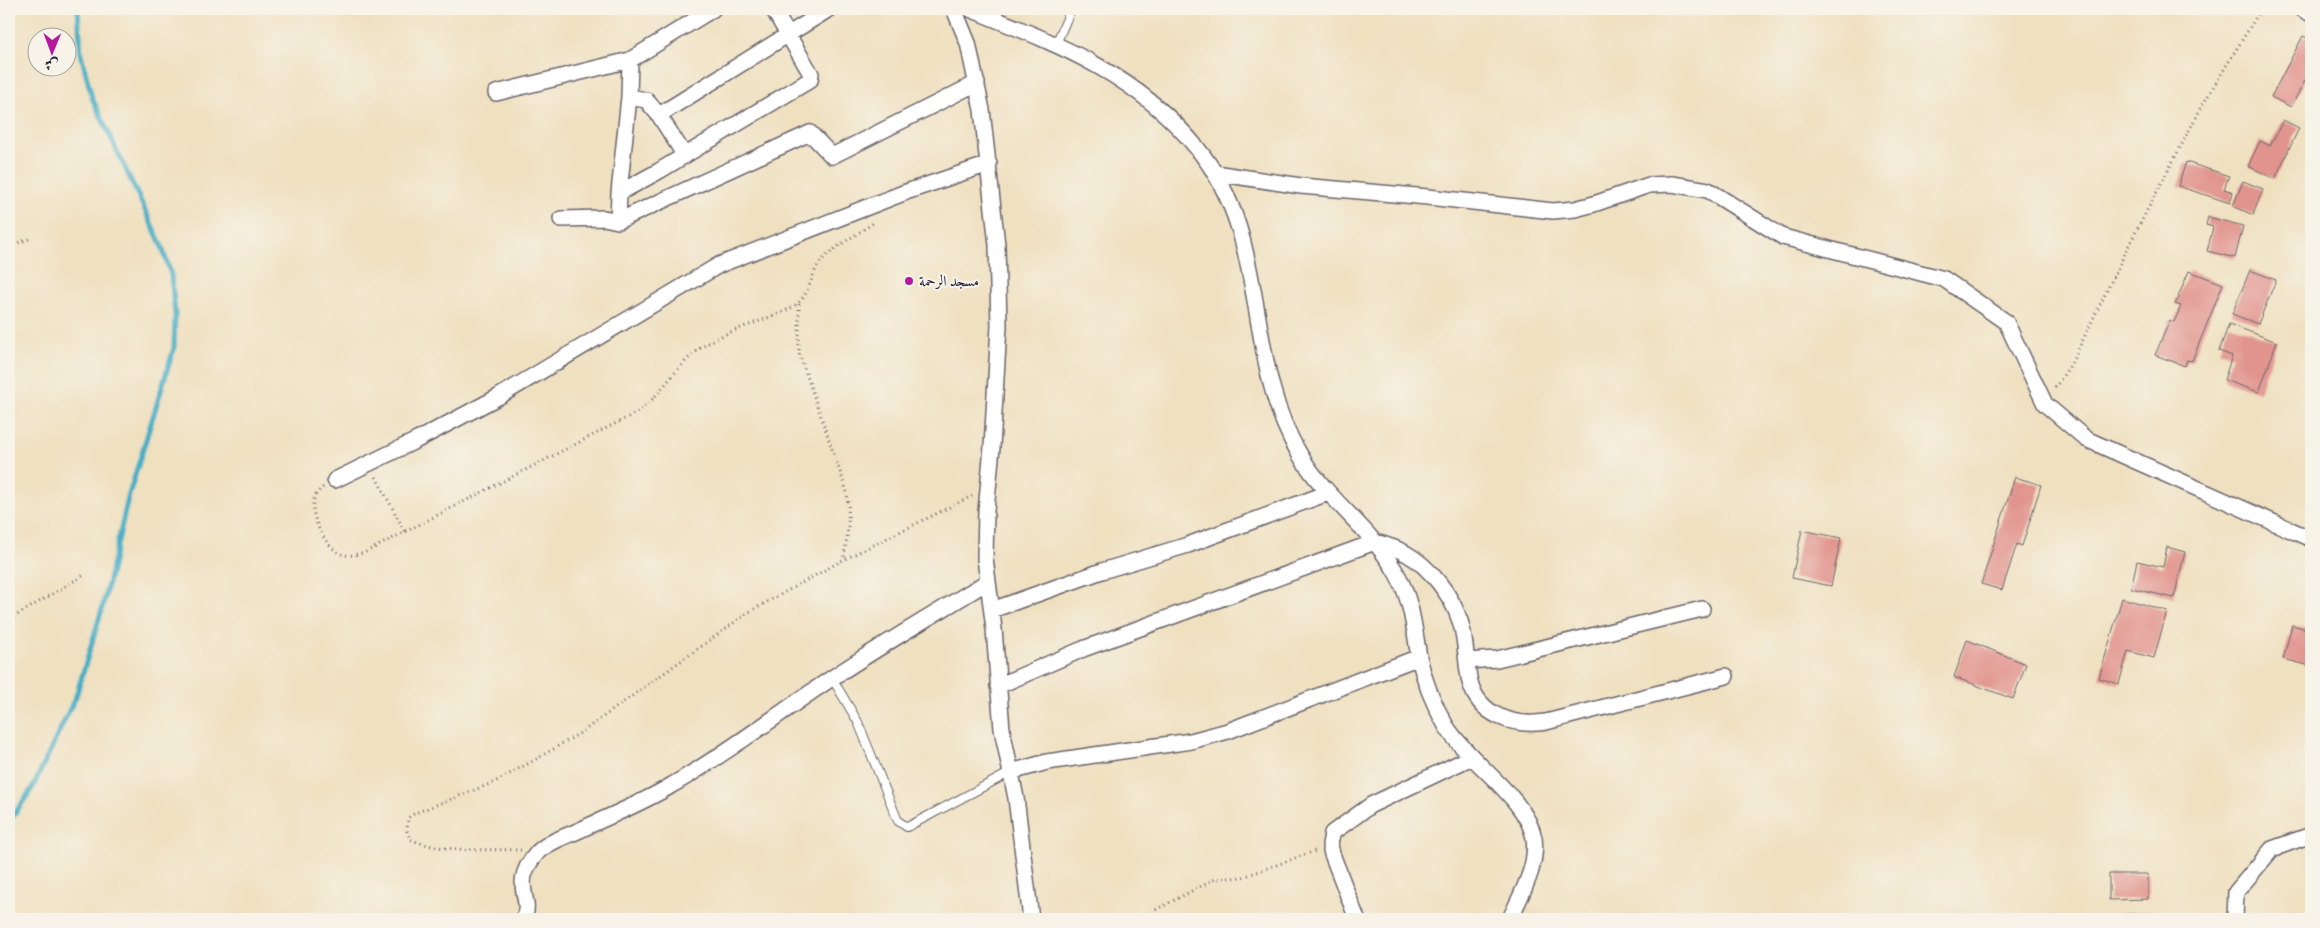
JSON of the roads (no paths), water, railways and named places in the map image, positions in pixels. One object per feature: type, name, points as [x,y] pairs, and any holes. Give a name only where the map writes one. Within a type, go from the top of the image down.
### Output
[{"type":"street","points":[[496,93],[630,60],[713,9]]},
{"type":"street","points":[[619,193],[634,186],[810,80],[811,74],[773,9]]},
{"type":"street","points":[[658,115],[829,9]]},
{"type":"street","points":[[954,9],[968,43],[977,83],[989,164],[997,253],[999,326],[984,535],[1002,729],[1017,807],[1031,919]]},
{"type":"street","points":[[970,9],[1056,44],[1109,71],[1134,87],[1178,126],[1216,173],[1234,209],[1246,248],[1268,372],[1280,416],[1301,456],[1328,493],[1375,542],[1399,577],[1413,617],[1419,658],[1430,694],[1448,728],[1472,758],[1520,809],[1529,822],[1534,837],[1535,852],[1532,868],[1510,919]]},
{"type":"street","points":[[2302,9],[2311,14]]},
{"type":"street","points":[[618,221],[629,96],[630,60]]},
{"type":"street","points":[[561,219],[604,218],[618,221],[810,133],[832,156],[977,83]]},
{"type":"street","points":[[629,96],[646,100],[658,115],[684,156]]},
{"type":"street","points":[[335,480],[498,397],[719,265],[888,199],[989,164]]},
{"type":"street","points":[[1216,173],[1302,186],[1553,211],[1575,209],[1594,204],[1649,185],[1672,184],[1708,190],[1783,237],[1944,279],[2006,322],[2045,404],[2086,439],[2311,539]]},
{"type":"street","points":[[992,610],[1102,571],[1188,545],[1328,493]]},
{"type":"street","points":[[998,686],[1083,649],[1375,542],[1408,555],[1433,577],[1456,611],[1464,633],[1470,682],[1479,702],[1498,716],[1522,724],[1546,722],[1726,676]]},
{"type":"street","points":[[523,919],[526,913],[522,877],[526,866],[539,851],[671,786],[722,755],[832,678],[987,582]]},
{"type":"street","points":[[1467,661],[1497,659],[1702,609]]},
{"type":"street","points":[[1011,772],[1047,762],[1191,741],[1228,731],[1419,658]]},
{"type":"street","points":[[1357,919],[1330,845],[1330,837],[1339,826],[1371,805],[1472,758]]},
{"type":"street","points":[[2235,919],[2236,892],[2272,849],[2311,835]]},
{"type":"lane","points":[[1056,44],[1071,9]]},
{"type":"lane","points":[[832,678],[858,722],[898,821],[902,824],[911,826],[1011,772]]},
{"type":"waterway","points":[[9,822],[33,787],[76,696],[102,609],[128,498],[174,348],[175,314],[171,275],[161,244],[92,98],[81,54],[78,9]]},
{"type":"place","name":"مسجد الرحمة","points":[[909,281]]}]
